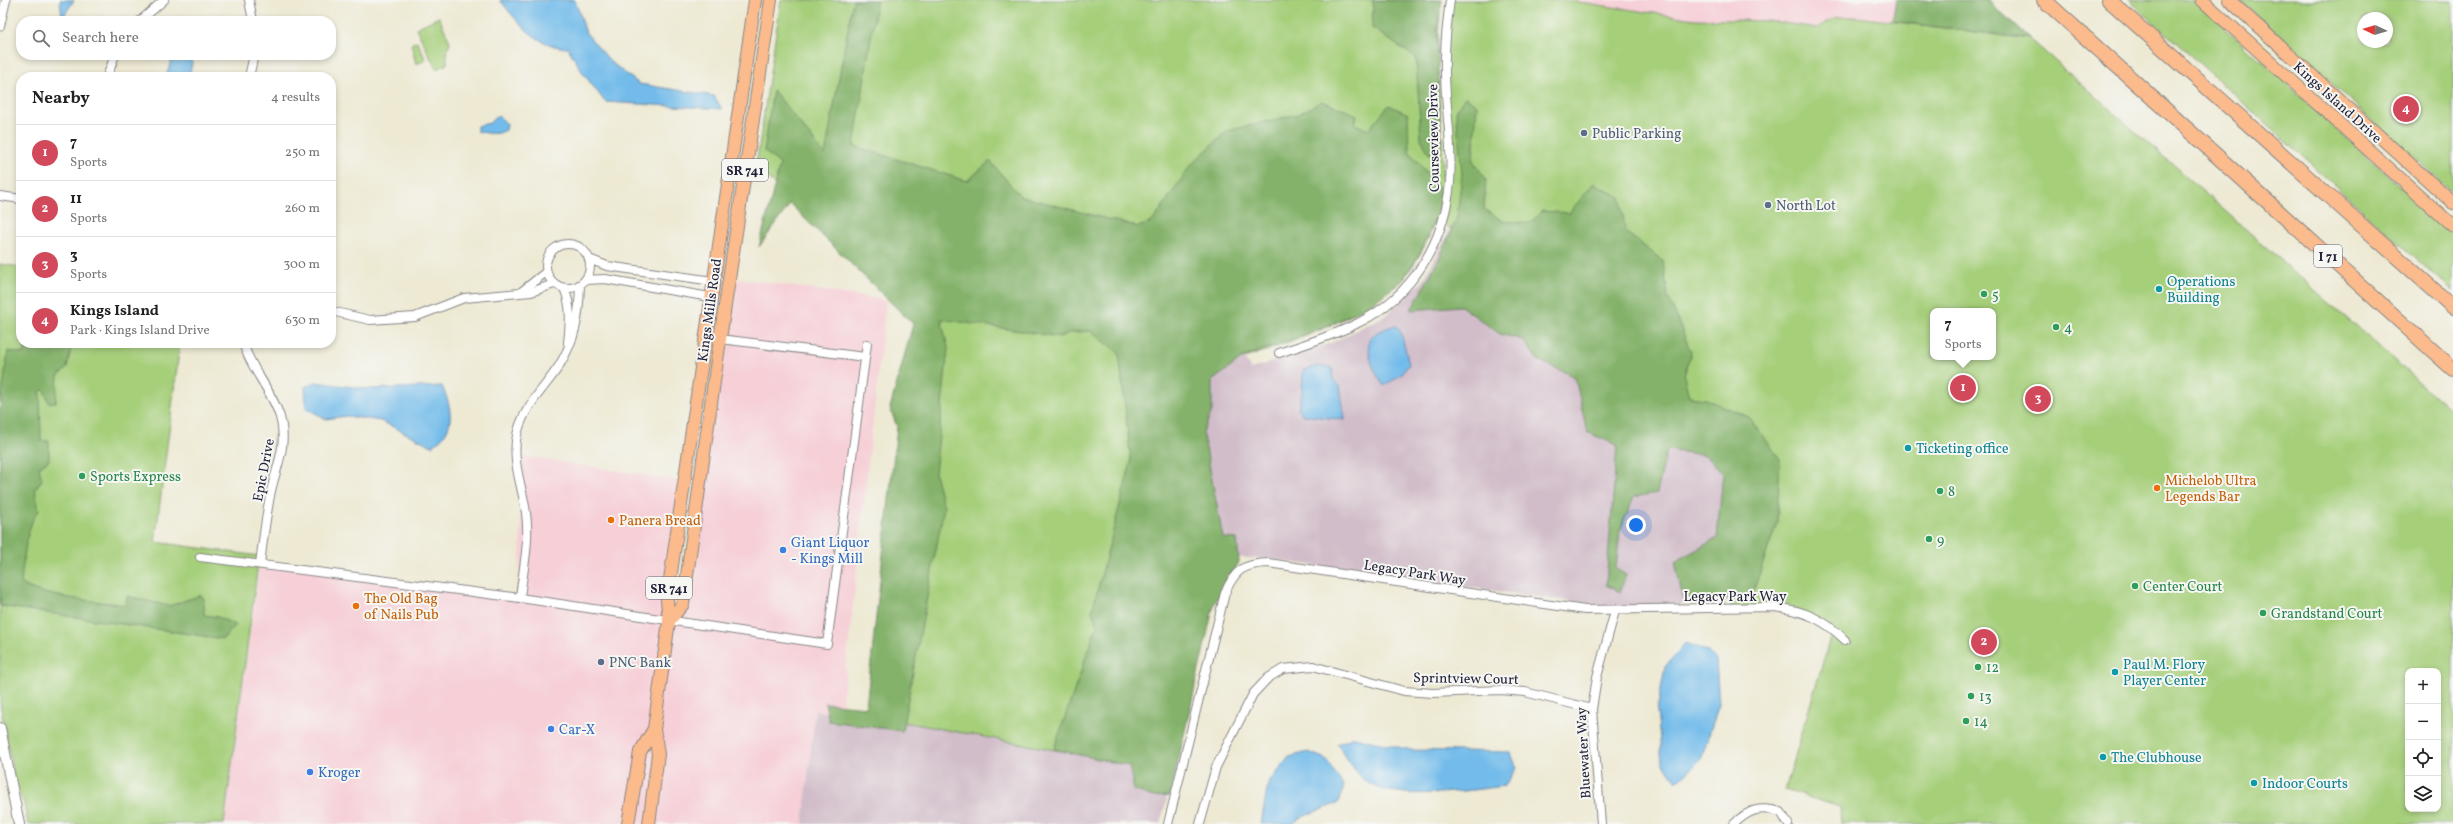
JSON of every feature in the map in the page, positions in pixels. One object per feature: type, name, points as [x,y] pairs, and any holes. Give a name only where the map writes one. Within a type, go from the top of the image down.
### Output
[{"type":"highway","name":"I 71","points":[[2044,0],[2453,369]]},
{"type":"highway","points":[[2109,0],[2453,307]]},
{"type":"main road","name":"Kings Mills Road","points":[[649,824],[658,754],[654,729],[669,621],[667,600],[712,281],[755,0]]},
{"type":"main road","name":"Kings Mills Road","points":[[669,621],[683,604],[720,339],[771,0]]},
{"type":"main road","name":"Kings Island Drive","points":[[2202,0],[2453,226]]},
{"type":"main road","name":"Kings Island Drive","points":[[2229,0],[2453,203]]},
{"type":"main road","name":"Kings Mills Road","points":[[628,824],[640,752],[654,729]]},
{"type":"street","points":[[0,26],[6,0]]},
{"type":"street","points":[[146,16],[164,0]]},
{"type":"street","points":[[249,0],[252,16]]},
{"type":"street","name":"Courseview Drive","points":[[1279,353],[1333,334],[1377,312],[1404,289],[1429,255],[1443,223],[1450,181],[1445,70],[1450,0]]},
{"type":"street","points":[[109,72],[113,60]]},
{"type":"street","points":[[251,72],[253,60]]},
{"type":"street","points":[[0,196],[16,198]]},
{"type":"street","points":[[520,598],[527,537],[526,513],[516,462],[516,441],[521,422],[532,400],[559,366],[575,334],[579,317],[583,282],[590,266],[589,259],[580,247],[568,244],[562,245],[550,252],[546,263],[546,272],[554,284],[564,288],[583,282],[605,279],[710,297]]},
{"type":"street","points":[[589,259],[607,266],[712,281]]},
{"type":"street","points":[[521,292],[546,272]]},
{"type":"street","points":[[336,312],[370,320],[416,317],[432,312],[464,298],[532,292],[554,284]]},
{"type":"street","points":[[564,288],[569,304],[570,319],[568,348]]},
{"type":"street","points":[[720,339],[865,357]]},
{"type":"street","points":[[200,556],[520,598],[827,644],[867,344]]},
{"type":"street","name":"Epic Drive","points":[[245,348],[257,376],[276,406],[284,440],[281,458],[271,492],[260,564]]},
{"type":"street","name":"Legacy Park Way","points":[[1168,824],[1225,593],[1231,578],[1241,568],[1253,564],[1268,563],[1585,610],[1795,609],[1818,618],[1833,628],[1845,640]]},
{"type":"street","name":"Bluewater Way","points":[[1601,824],[1592,709],[1597,677],[1615,611]]},
{"type":"street","name":"Sprintview Court","points":[[1200,824],[1216,766],[1253,694],[1268,678],[1283,669],[1313,666],[1404,691],[1433,693],[1500,690],[1525,692],[1592,709]]},
{"type":"street","points":[[0,728],[19,824]]},
{"type":"street","points":[[1734,824],[1744,814],[1755,809],[1782,812],[1788,824]]},
{"type":"shaded area","points":[[1565,0],[1896,0],[1892,21],[1857,17],[1836,17],[1818,28],[1769,21],[1694,19]]},
{"type":"shaded area","points":[[1450,229],[1744,465],[1731,602],[1610,607],[1267,559],[1223,557],[1189,377],[1244,357],[1251,369],[1331,343],[1386,315],[1423,281]]},
{"type":"shaded area","points":[[729,277],[886,300],[841,713],[815,711],[803,824],[224,824],[260,564],[519,598],[523,456],[684,481],[669,620],[683,603]]},
{"type":"shaded area","points":[[815,711],[871,716],[1174,772],[1160,824],[803,824]]},
{"type":"green space","points":[[781,0],[1442,0],[1439,22],[1438,66],[1443,156],[1442,191],[1436,219],[1418,258],[1400,282],[1394,287],[1341,320],[1317,332],[1291,342],[1189,377],[1174,772],[871,716],[916,323],[756,166]]},
{"type":"green space","points":[[853,0],[877,0],[854,146],[967,181],[990,161],[1020,196],[1138,227],[1152,222],[1191,165],[1227,131],[1298,114],[1322,101],[1357,115],[1355,124],[1368,130],[1389,105],[1408,114],[1409,151],[1439,188],[1438,212],[1423,248],[1402,281],[1367,307],[1323,328],[1244,357],[1212,381],[1212,411],[1203,432],[1223,538],[1237,539],[1239,562],[1214,604],[1170,796],[1153,797],[1134,790],[1129,766],[1054,749],[1097,625],[1092,611],[1131,462],[1119,353],[1090,331],[1069,333],[1060,337],[941,319],[948,348],[935,474],[944,507],[902,731],[829,721],[825,703],[866,707],[897,427],[890,408],[913,324],[790,204],[759,247],[780,164],[764,151],[773,90],[825,155]]},
{"type":"green space","points":[[1373,0],[1442,0],[1437,30],[1441,143],[1430,155],[1421,139],[1416,58],[1372,28]]},
{"type":"green space","points":[[1450,0],[1565,0],[1694,19],[1769,21],[1818,28],[1836,17],[1857,17],[2030,39],[2453,412],[2453,824],[1841,824],[1840,807],[1785,790],[1833,628],[1795,609],[1731,609],[1744,465],[1443,223],[1450,181],[1445,70]]},
{"type":"green space","points":[[1896,0],[1988,0],[2030,39],[1892,21]]},
{"type":"green space","points":[[2129,0],[2194,0],[2453,234],[2453,292]]},
{"type":"green space","points":[[2239,0],[2453,0],[2453,193]]},
{"type":"green space","points":[[439,17],[450,42],[447,53],[447,64],[436,69],[416,28]]},
{"type":"green space","points":[[417,41],[426,60],[416,64],[411,44]]},
{"type":"green space","points":[[1465,97],[1477,105],[1473,161],[1486,179],[1484,209],[1503,221],[1530,223],[1542,211],[1569,213],[1594,183],[1620,197],[1626,232],[1663,261],[1668,297],[1691,352],[1684,376],[1689,397],[1706,399],[1749,417],[1780,459],[1777,523],[1751,598],[1683,599],[1675,562],[1717,538],[1723,473],[1705,455],[1667,450],[1657,493],[1634,497],[1620,531],[1616,569],[1626,575],[1620,592],[1606,585],[1617,445],[1587,432],[1575,377],[1538,360],[1523,340],[1500,334],[1461,306],[1411,310],[1440,257],[1457,217],[1462,174],[1456,111]]},
{"type":"green space","points":[[0,264],[16,266],[16,348],[179,348],[155,542],[259,556],[224,824],[28,824],[24,804],[15,784],[0,703]]},
{"type":"green space","points":[[25,348],[71,348],[67,368],[58,376],[56,402],[49,403],[44,390],[40,391],[41,441],[49,441],[49,460],[39,467],[42,480],[35,489],[39,511],[31,524],[28,534],[21,583],[30,588],[56,595],[126,605],[127,596],[169,606],[201,595],[204,599],[204,615],[218,617],[236,625],[223,639],[0,606],[0,410],[8,351],[24,354]]},
{"type":"water","points":[[60,0],[74,0],[64,16],[62,16]]},
{"type":"water","points":[[500,0],[575,0],[586,33],[611,62],[639,84],[714,96],[722,109],[605,102],[583,73],[568,48],[557,47],[547,43],[529,32],[521,25]]},
{"type":"water","points":[[171,60],[191,60],[190,72],[168,72]]},
{"type":"water","points":[[495,117],[500,117],[507,124],[506,130],[495,133],[477,131],[477,126],[490,123]]},
{"type":"water","points":[[1395,325],[1401,332],[1409,364],[1402,374],[1384,386],[1377,375],[1370,358],[1369,339],[1379,331]]},
{"type":"water","points":[[1316,366],[1332,367],[1333,379],[1340,386],[1345,420],[1304,415],[1298,410],[1302,393],[1303,371]]},
{"type":"water","points":[[315,382],[370,389],[442,386],[450,411],[449,426],[440,440],[432,446],[381,421],[347,416],[326,419],[306,408],[305,387]]},
{"type":"water","points":[[1685,643],[1707,651],[1716,660],[1719,704],[1701,759],[1677,782],[1662,762],[1657,711],[1665,667]]},
{"type":"water","points":[[1354,737],[1411,750],[1510,752],[1517,768],[1505,786],[1431,793],[1391,791],[1375,787],[1363,779],[1337,744]]},
{"type":"water","points":[[1308,752],[1326,759],[1344,787],[1338,803],[1302,817],[1292,824],[1261,824],[1268,784],[1289,757]]},
{"type":"place","name":"Kings Island","points":[[2406,109]]},
{"type":"place","name":"Public Parking","points":[[1584,133]]},
{"type":"place","name":"North Lot","points":[[1768,205]]},
{"type":"place","name":"Operations Building","points":[[2159,289]]},
{"type":"place","name":"5","points":[[1984,294]]},
{"type":"place","name":"4","points":[[2056,327]]},
{"type":"place","name":"7","points":[[1963,388]]},
{"type":"place","name":"3","points":[[2038,399]]},
{"type":"place","name":"Ticketing office","points":[[1908,448]]},
{"type":"place","name":"Sports Express","points":[[82,476]]},
{"type":"place","name":"Michelob Ultra Legends Bar","points":[[2157,488]]},
{"type":"place","name":"8","points":[[1940,491]]},
{"type":"place","name":"Panera Bread","points":[[611,520]]},
{"type":"place","name":"9","points":[[1929,539]]},
{"type":"place","name":"Giant Liquor - Kings Mill","points":[[783,550]]},
{"type":"place","name":"Center Court","points":[[2135,586]]},
{"type":"place","name":"The Old Bag of Nails Pub","points":[[356,606]]},
{"type":"place","name":"Grandstand Court","points":[[2263,613]]},
{"type":"place","name":"11","points":[[1984,642]]},
{"type":"place","name":"PNC Bank","points":[[601,662]]},
{"type":"place","name":"12","points":[[1978,667]]},
{"type":"place","name":"Paul M. Flory Player Center","points":[[2115,672]]},
{"type":"place","name":"13","points":[[1971,696]]},
{"type":"place","name":"14","points":[[1966,721]]},
{"type":"place","name":"Car-X","points":[[551,729]]},
{"type":"place","name":"The Clubhouse","points":[[2103,757]]},
{"type":"place","name":"Kroger","points":[[310,772]]},
{"type":"place","name":"Indoor Courts","points":[[2254,783]]}]
